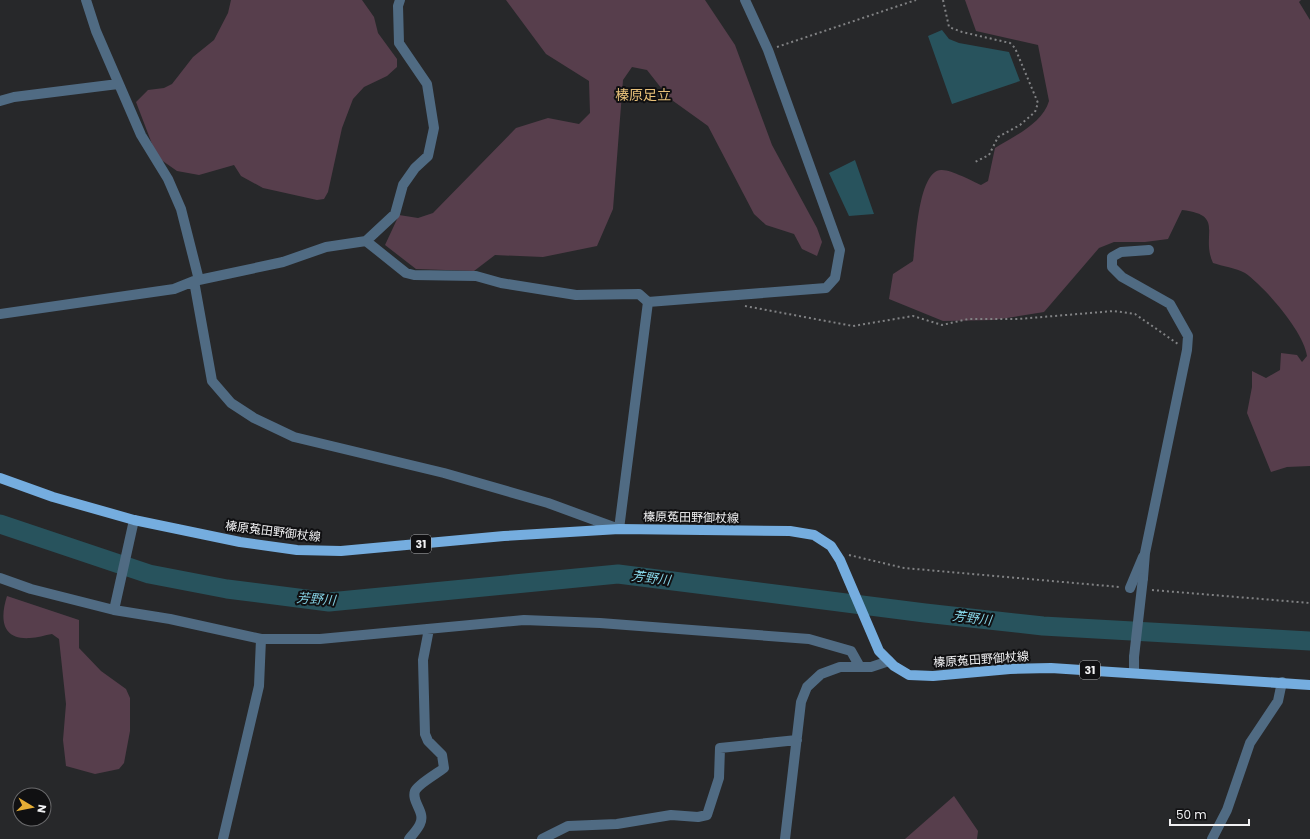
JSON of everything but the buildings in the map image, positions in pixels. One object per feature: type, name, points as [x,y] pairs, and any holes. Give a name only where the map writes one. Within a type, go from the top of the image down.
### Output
[{"type":"main road","name":"榛原菟田野御杖線","points":[[0,478],[133,525],[297,550],[340,551],[504,536],[620,529],[790,531],[814,535],[831,546],[838,557],[879,651],[894,666],[909,675],[933,676],[1010,669],[1051,668],[1310,685]]},
{"type":"street","points":[[86,0],[96,31],[141,136],[168,179],[178,203],[196,281],[212,381],[231,403],[254,418],[294,437],[451,475],[548,503],[620,529],[648,302]]},
{"type":"street","points":[[0,314],[174,289],[196,281],[283,262],[326,247],[366,241],[395,214],[403,185],[415,168],[428,156],[434,128],[427,84],[399,43],[398,6],[400,0]]},
{"type":"street","points":[[366,241],[406,273],[414,275],[476,276],[501,283],[576,295],[639,294],[648,302],[826,288],[835,278],[840,250],[768,50],[745,0]]},
{"type":"street","points":[[0,101],[14,97],[118,84]]},
{"type":"street","points":[[1134,673],[1134,657],[1145,553],[1187,350],[1188,336],[1170,304],[1122,277],[1112,268],[1112,257],[1121,252],[1149,250]]},
{"type":"street","points":[[115,608],[133,525]]},
{"type":"street","points":[[1130,588],[1145,553]]},
{"type":"street","points":[[0,578],[30,589],[261,639],[320,639],[524,620],[600,623],[809,639],[851,651],[860,667]]},
{"type":"street","points":[[409,839],[421,823],[421,813],[415,801],[414,793],[418,787],[444,768],[442,755],[428,741],[425,734],[423,660],[429,629]]},
{"type":"street","points":[[223,839],[259,686],[261,639]]},
{"type":"street","points":[[786,839],[801,702],[807,687],[821,674],[840,667],[871,667],[889,661]]},
{"type":"street","points":[[1212,839],[1227,810],[1250,743],[1278,701],[1282,682]]},
{"type":"street","points":[[542,839],[568,826],[617,824],[671,815],[698,817],[707,814],[719,778],[720,748],[797,740]]},
{"type":"path","points":[[768,50],[916,0]]},
{"type":"path","points":[[943,0],[949,26],[962,32],[1010,43],[1015,48],[1038,103],[1035,112],[1020,125],[998,137],[989,155],[975,162]]},
{"type":"path","points":[[740,305],[853,326],[913,316],[942,325],[968,319],[1018,319],[1114,311],[1135,314],[1187,350]]},
{"type":"path","points":[[838,557],[878,561],[904,568],[1310,603]]},
{"type":"shaded area","points":[[231,0],[362,0],[374,17],[378,33],[397,59],[397,67],[387,76],[364,87],[353,99],[342,128],[328,192],[324,199],[317,200],[263,188],[241,176],[234,165],[199,175],[177,171],[157,157],[136,102],[148,90],[164,88],[172,84],[193,57],[214,40],[228,13]]},
{"type":"shaded area","points":[[506,0],[705,0],[735,45],[772,145],[817,228],[822,242],[817,256],[802,249],[794,234],[766,225],[754,214],[708,126],[669,98],[647,70],[632,67],[623,80],[613,209],[597,246],[543,257],[495,255],[474,271],[416,269],[385,245],[399,215],[418,218],[433,213],[516,128],[548,118],[579,124],[590,113],[589,81],[546,54]]},
{"type":"shaded area","points":[[965,0],[1301,0],[1299,2],[1310,20],[1310,466],[1287,467],[1271,472],[1247,413],[1252,387],[1252,371],[1266,378],[1280,370],[1281,353],[1297,355],[1302,362],[1307,356],[1304,346],[1291,323],[1263,288],[1241,271],[1213,263],[1210,253],[1208,222],[1204,216],[1182,210],[1168,239],[1145,242],[1114,242],[1099,248],[1044,312],[994,320],[943,321],[889,299],[893,274],[913,261],[917,224],[923,194],[927,182],[933,173],[941,170],[950,171],[981,185],[988,181],[995,148],[1034,123],[1046,109],[1049,101],[1038,45],[976,31]]},
{"type":"shaded area","points":[[7,596],[79,620],[79,648],[101,671],[126,689],[130,698],[130,731],[124,763],[119,769],[95,774],[66,766],[63,740],[66,704],[59,639],[52,634],[33,638],[20,638],[8,631],[5,626],[4,619]]},
{"type":"shaded area","points":[[954,796],[978,831],[977,839],[905,839]]},
{"type":"water","points":[[942,30],[949,39],[959,43],[1009,52],[1020,81],[952,104],[928,36]]},
{"type":"water","points":[[855,160],[874,214],[849,216],[829,173]]},
{"type":"waterway","name":"芳野川","points":[[0,524],[149,574],[227,589],[329,602],[618,574],[925,613],[1043,626],[1310,641]]},
{"type":"district","name":"榛原足立","points":[[643,95]]}]
